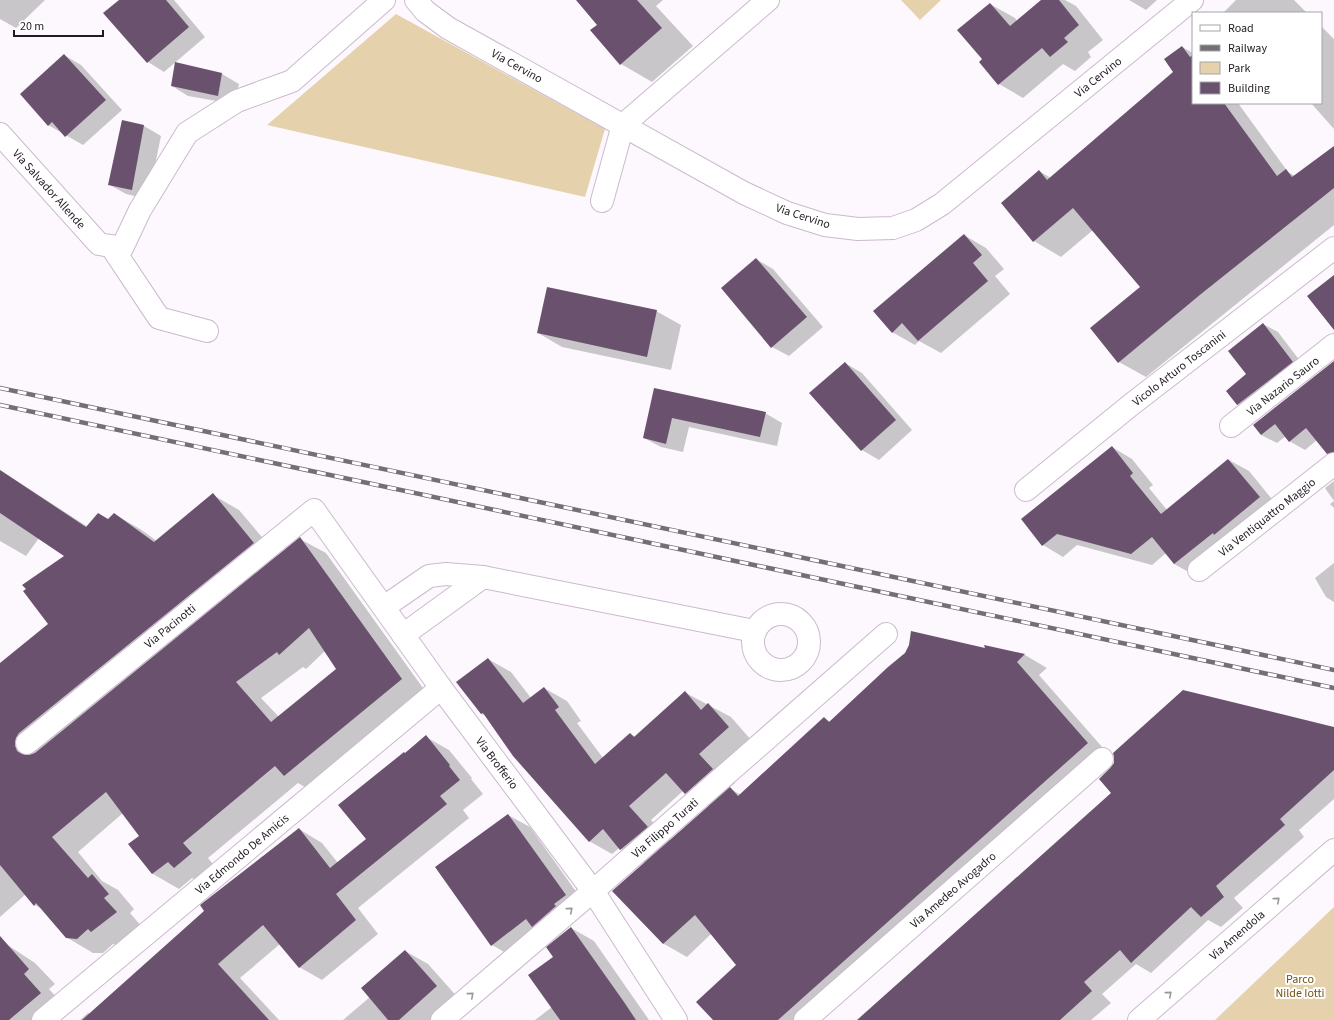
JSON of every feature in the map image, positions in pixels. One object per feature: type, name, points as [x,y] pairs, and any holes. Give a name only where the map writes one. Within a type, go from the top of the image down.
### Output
[{"type":"street","points":[[105,245],[122,248],[140,210],[187,133],[237,101],[292,81],[384,0]]},
{"type":"street","name":"Via Cervino","points":[[416,0],[425,11],[448,28],[738,190],[787,213],[825,226],[858,229],[893,228],[916,220],[942,204],[1192,0]]},
{"type":"street","points":[[602,201],[623,125],[768,0]]},
{"type":"street","name":"Via Salvador Allende","points":[[0,134],[105,245],[159,318],[207,331]]},
{"type":"street","name":"Vicolo Arturo Toscanini","points":[[1026,490],[1132,404],[1334,248]]},
{"type":"street","name":"Via Nazario Sauro","points":[[1231,426],[1334,345]]},
{"type":"street","name":"Via Ventiquattro Maggio","points":[[1199,570],[1334,464]]},
{"type":"street","name":"Via Brofferio","points":[[314,510],[441,688],[593,891],[676,1020]]},
{"type":"street","name":"Via Pacinotti","points":[[27,743],[314,510]]},
{"type":"street","points":[[384,608],[429,576],[446,574],[483,577],[754,631]]},
{"type":"street","points":[[403,635],[483,577]]},
{"type":"street","points":[[777,613],[792,615],[804,624],[810,638],[808,652],[799,665],[785,671],[770,669],[758,660],[752,646],[754,631],[763,619],[777,613]]},
{"type":"street","name":"Via Filippo Turati","points":[[442,1020],[593,891],[886,634]]},
{"type":"street","points":[[799,665],[822,691]]},
{"type":"street","name":"Via Edmondo De Amicis","points":[[43,1020],[441,688]]},
{"type":"street","name":"Via Amedeo Avogadro","points":[[805,1020],[1102,759]]},
{"type":"street","name":"Via Amendola","points":[[1139,1020],[1334,850]]},
{"type":"green space","points":[[901,0],[941,0],[920,20]]},
{"type":"green space","points":[[396,14],[605,129],[585,197],[267,125]]},
{"type":"green space","name":"Parco Nilde Iotti","points":[[1334,907],[1334,1020],[1215,1020]]},
{"type":"building","points":[[119,0],[166,0],[189,27],[147,63],[103,13]]},
{"type":"building","points":[[576,0],[637,0],[662,28],[620,65],[590,30],[597,25]]},
{"type":"building","points":[[1041,0],[1059,0],[1079,25],[1064,38],[1068,42],[1050,57],[1042,48],[998,85],[979,62],[982,59],[957,30],[990,3],[1010,26]]},
{"type":"building","points":[[1182,46],[1190,57],[1192,56],[1192,104],[1225,104],[1277,176],[1286,169],[1292,177],[1334,146],[1334,188],[1201,294],[1118,363],[1090,328],[1140,287],[1073,208],[1033,242],[1001,203],[1039,170],[1047,180],[1173,72],[1164,59]]},
{"type":"building","points":[[64,54],[106,100],[65,137],[52,122],[48,126],[20,94]]},
{"type":"building","points":[[175,62],[222,73],[218,96],[171,86]]},
{"type":"building","points":[[122,120],[144,125],[132,190],[108,185]]},
{"type":"building","points":[[964,234],[982,255],[973,263],[988,281],[918,341],[902,323],[892,333],[873,311]]},
{"type":"building","points":[[756,258],[807,317],[771,348],[721,288]]},
{"type":"building","points":[[1334,275],[1334,330],[1307,296]]},
{"type":"building","points":[[547,287],[657,310],[647,357],[537,333]]},
{"type":"building","points":[[1263,323],[1293,362],[1237,405],[1226,391],[1246,374],[1228,351]]},
{"type":"building","points":[[1334,361],[1334,452],[1327,454],[1306,428],[1289,442],[1275,424],[1261,435],[1253,425]]},
{"type":"building","points":[[845,362],[896,420],[861,451],[809,393]]},
{"type":"building","points":[[654,388],[766,412],[760,437],[672,418],[666,444],[643,438]]},
{"type":"building","points":[[1112,446],[1133,473],[1130,476],[1161,514],[1228,459],[1260,497],[1214,535],[1213,533],[1174,564],[1152,537],[1131,554],[1057,534],[1042,546],[1021,519]]},
{"type":"building","points":[[0,470],[86,527],[98,513],[108,519],[114,513],[154,542],[213,493],[254,543],[19,733],[16,738],[15,745],[17,751],[22,754],[29,755],[35,753],[300,537],[402,679],[284,776],[275,766],[183,843],[192,853],[174,868],[168,862],[152,874],[128,844],[139,836],[106,792],[52,837],[88,878],[92,874],[109,894],[104,898],[117,912],[91,932],[88,929],[77,939],[66,938],[36,903],[34,906],[0,865],[0,663],[48,624],[23,591],[26,589],[22,585],[64,556],[0,513]],"holes":[[[309,628],[336,669],[271,722],[236,682],[277,652],[279,655]]]},
{"type":"building","points":[[911,631],[985,648],[984,645],[1025,654],[1017,662],[1088,743],[778,1020],[713,1020],[696,1002],[736,965],[695,915],[663,944],[612,891],[730,787],[738,796],[824,717],[829,722],[905,653],[909,645]]},
{"type":"building","points":[[488,658],[523,703],[544,687],[559,707],[555,710],[595,764],[630,733],[634,737],[685,691],[701,710],[708,703],[729,727],[699,754],[713,769],[685,794],[666,773],[629,806],[648,827],[620,850],[603,829],[589,842],[513,756],[483,713],[481,714],[456,682]]},
{"type":"building","points":[[1183,690],[1334,727],[1334,770],[1280,819],[1285,825],[1216,886],[1224,897],[1201,917],[1191,907],[1131,963],[1120,950],[1084,982],[1092,991],[1060,1020],[857,1020],[1111,793],[1099,779],[1114,763],[1113,753]]},
{"type":"building","points":[[426,735],[460,780],[440,796],[447,804],[336,894],[356,920],[299,968],[263,925],[218,964],[269,1020],[82,1020],[204,911],[200,905],[299,828],[330,868],[366,839],[338,805]]},
{"type":"building","points":[[508,814],[566,895],[554,904],[556,906],[532,927],[526,919],[491,946],[435,867]]},
{"type":"building","points":[[571,927],[636,1020],[560,1020],[528,975],[553,957],[546,947]]},
{"type":"building","points":[[0,936],[29,969],[24,974],[41,993],[9,1020],[0,1020]]},
{"type":"building","points":[[405,950],[437,986],[399,1020],[388,1020],[361,988]]},
{"type":"railway","points":[[0,388],[1334,670]]},
{"type":"railway","points":[[0,405],[1334,688]]}]
